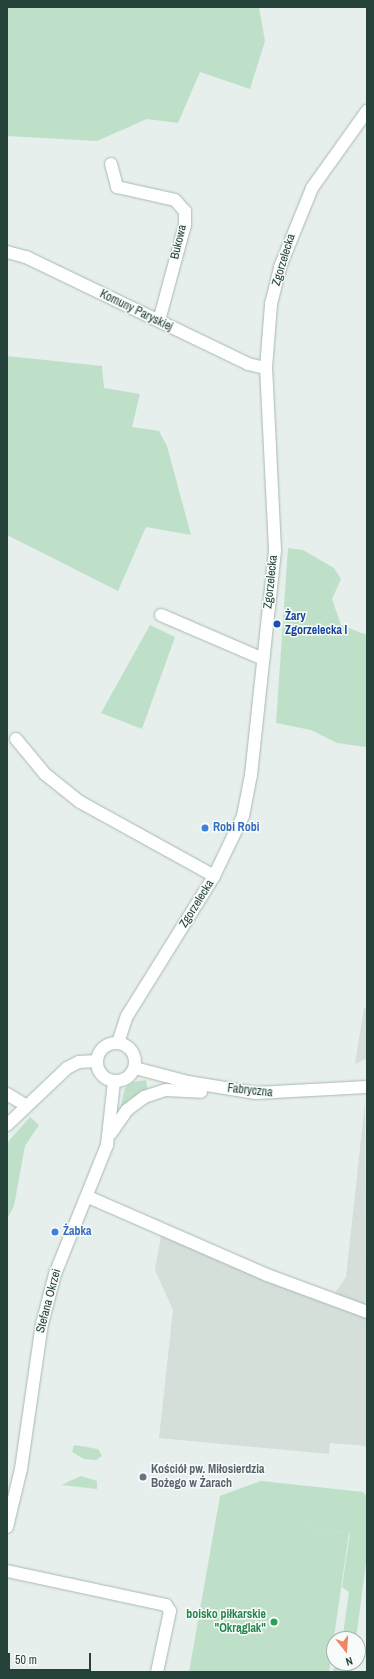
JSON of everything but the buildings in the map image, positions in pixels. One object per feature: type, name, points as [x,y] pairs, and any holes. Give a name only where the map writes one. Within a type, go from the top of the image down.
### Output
[{"type":"street","name":"Zgorzelecka","points":[[118,1043],[120,1030],[142,989],[214,876],[243,816],[251,775],[275,550],[266,368],[272,304],[294,229],[312,188],[367,111]]},
{"type":"street","name":"Bukowa","points":[[111,164],[117,187],[175,200],[185,211],[159,321]]},
{"type":"street","name":"Komuny Paryskiej","points":[[7,252],[159,321],[248,364],[266,368]]},
{"type":"street","points":[[161,615],[263,660]]},
{"type":"street","points":[[16,739],[45,774],[80,802],[214,876]]},
{"type":"street","points":[[118,1043],[132,1052],[135,1068],[127,1079],[114,1082],[103,1077],[97,1061],[102,1049],[118,1043]]},
{"type":"street","points":[[7,1125],[25,1105],[67,1068],[79,1062],[97,1061]]},
{"type":"street","name":"Fabryczna","points":[[135,1068],[228,1089],[283,1094],[367,1088]]},
{"type":"street","name":"Stefana Okrzei","points":[[7,1527],[11,1492],[42,1324],[55,1274],[88,1197],[109,1136],[114,1082]]},
{"type":"street","points":[[109,1136],[126,1110],[154,1093],[178,1089],[209,1092],[228,1089]]},
{"type":"street","points":[[7,1094],[25,1105]]},
{"type":"street","points":[[88,1197],[267,1275],[367,1312]]},
{"type":"street","points":[[7,1571],[166,1605],[170,1611],[157,1672]]},
{"type":"shaded area","points":[[364,1008],[367,1009],[367,1058],[355,1064]]},
{"type":"shaded area","points":[[365,1102],[367,1446],[330,1443],[329,1454],[159,1438],[173,1310],[155,1270],[162,1230],[331,1299],[346,1277]]},
{"type":"green space","points":[[7,7],[259,7],[265,41],[250,89],[200,72],[178,123],[147,119],[97,141],[7,136]]},
{"type":"green space","points":[[7,356],[102,366],[104,388],[140,394],[132,427],[159,431],[167,446],[191,535],[146,527],[118,591],[7,535]]},
{"type":"green space","points":[[288,548],[303,550],[334,568],[341,579],[332,599],[341,625],[367,635],[366,747],[337,743],[311,730],[276,723]]},
{"type":"green space","points":[[150,625],[175,637],[142,729],[101,713]]},
{"type":"green space","points":[[146,1080],[148,1091],[119,1114],[125,1088],[133,1082]]},
{"type":"green space","points":[[30,1117],[39,1125],[25,1146],[14,1206],[7,1219],[7,1143]]},
{"type":"green space","points":[[74,1445],[98,1449],[102,1456],[96,1460],[84,1459],[72,1452]]},
{"type":"green space","points":[[81,1476],[97,1481],[97,1489],[61,1485]]},
{"type":"green space","points":[[261,1481],[363,1492],[367,1497],[367,1555],[357,1631],[343,1631],[349,1592],[342,1587],[350,1533],[236,1517],[349,1533],[335,1631],[326,1631],[326,1671],[329,1672],[189,1672],[220,1496]]},
{"type":"green space","points":[[333,1671],[352,1671],[352,1672]]},
{"type":"place","name":"Żary Zgorzelecka I","points":[[277,624]]},
{"type":"place","name":"Robi Robi","points":[[205,828]]},
{"type":"place","name":"Żabka","points":[[55,1232]]},
{"type":"place","name":"Kościół pw. Miłosierdzia Bożego w Żarach","points":[[143,1477]]},
{"type":"place","name":"boisko piłkarskie \"Okrąglak\"","points":[[274,1622]]}]
